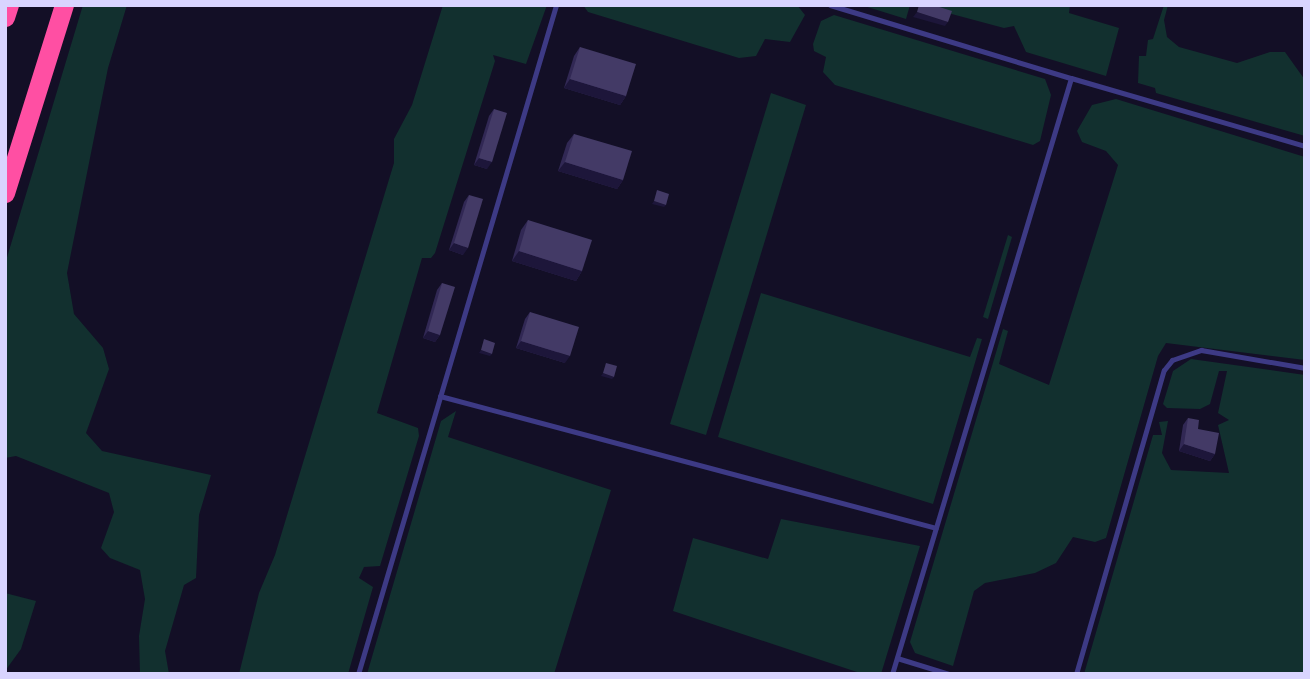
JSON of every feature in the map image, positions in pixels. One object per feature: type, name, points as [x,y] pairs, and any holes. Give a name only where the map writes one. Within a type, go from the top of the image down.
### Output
[{"type":"highway","points":[[5,17],[9,5]]},
{"type":"highway","points":[[5,193],[64,5]]},
{"type":"lane","points":[[358,674],[556,5]]},
{"type":"lane","points":[[830,5],[1305,146]]},
{"type":"lane","points":[[892,674],[1071,78]]},
{"type":"lane","points":[[1076,674],[1164,370],[1172,360],[1201,350],[1305,368]]},
{"type":"lane","points":[[440,396],[936,528]]},
{"type":"lane","points":[[897,658],[949,674]]},
{"type":"green space","points":[[83,5],[127,5],[108,68],[67,273],[74,314],[103,348],[109,369],[86,433],[102,451],[211,475],[199,515],[196,578],[184,585],[165,651],[169,674],[140,674],[139,636],[145,599],[140,570],[110,558],[101,548],[114,512],[109,493],[16,456],[5,458],[5,264]]},
{"type":"green space","points":[[443,5],[547,5],[526,64],[493,55],[495,61],[435,253],[431,258],[422,258],[377,413],[418,428],[419,436],[380,566],[364,567],[359,578],[373,587],[348,674],[239,674],[259,593],[275,555],[394,163],[394,139],[412,105]]},
{"type":"green space","points":[[583,5],[797,5],[805,15],[790,42],[765,39],[756,56],[739,58],[588,12]]},
{"type":"green space","points":[[861,5],[910,5],[906,19]]},
{"type":"green space","points":[[918,5],[1070,5],[1069,13],[1119,28],[1106,76],[1026,52],[1014,26],[1004,28]]},
{"type":"green space","points":[[1164,5],[1168,5],[1164,20],[1167,37],[1179,47],[1237,63],[1270,52],[1285,52],[1305,80],[1305,136],[1156,93],[1155,88],[1138,83],[1139,56],[1146,56],[1148,40],[1153,39]]},
{"type":"green space","points":[[834,15],[1045,79],[1051,95],[1040,141],[1033,145],[835,85],[823,72],[826,57],[814,51],[813,44],[821,21]]},
{"type":"green space","points":[[771,93],[806,105],[706,435],[670,424]]},
{"type":"green space","points":[[1116,99],[1305,157],[1305,360],[1166,343],[1158,356],[1106,538],[1095,542],[1073,537],[1056,563],[1035,573],[985,583],[974,591],[953,666],[915,653],[910,642],[1003,329],[1008,331],[999,364],[1049,385],[1118,165],[1106,151],[1082,142],[1077,131],[1092,105]]},
{"type":"green space","points":[[1008,235],[1012,237],[988,319],[983,317]]},
{"type":"green space","points":[[761,293],[970,357],[977,338],[982,339],[933,504],[718,437]]},
{"type":"green space","points":[[1191,359],[1305,375],[1305,674],[1084,674],[1153,435],[1162,435],[1159,422],[1168,421],[1162,453],[1171,470],[1229,473],[1218,425],[1229,420],[1218,413],[1227,371],[1219,371],[1210,404],[1200,409],[1167,408],[1163,404],[1173,371]]},
{"type":"green space","points":[[456,411],[448,437],[611,490],[554,674],[367,674],[441,421]]},
{"type":"green space","points":[[781,519],[920,546],[881,674],[863,674],[673,611],[693,538],[768,559]]},
{"type":"green space","points":[[5,593],[36,601],[21,649],[5,671]]},
{"type":"building","points":[[919,5],[933,5],[952,11],[948,22],[917,12]]},
{"type":"building","points":[[580,47],[636,64],[626,96],[570,79]]},
{"type":"building","points":[[494,109],[507,113],[492,162],[479,158]]},
{"type":"building","points":[[574,134],[632,151],[623,180],[565,162]]},
{"type":"building","points":[[657,190],[669,194],[666,205],[654,201]]},
{"type":"building","points":[[469,195],[483,199],[468,248],[454,243]]},
{"type":"building","points":[[528,220],[592,240],[582,271],[519,251]]},
{"type":"building","points":[[442,283],[455,287],[440,335],[428,331]]},
{"type":"building","points":[[530,312],[579,327],[570,356],[521,341]]},
{"type":"building","points":[[484,339],[495,343],[492,354],[481,350]]},
{"type":"building","points":[[606,363],[617,366],[614,377],[603,373]]},
{"type":"building","points":[[1188,418],[1199,420],[1198,429],[1219,433],[1215,454],[1184,444]]}]
